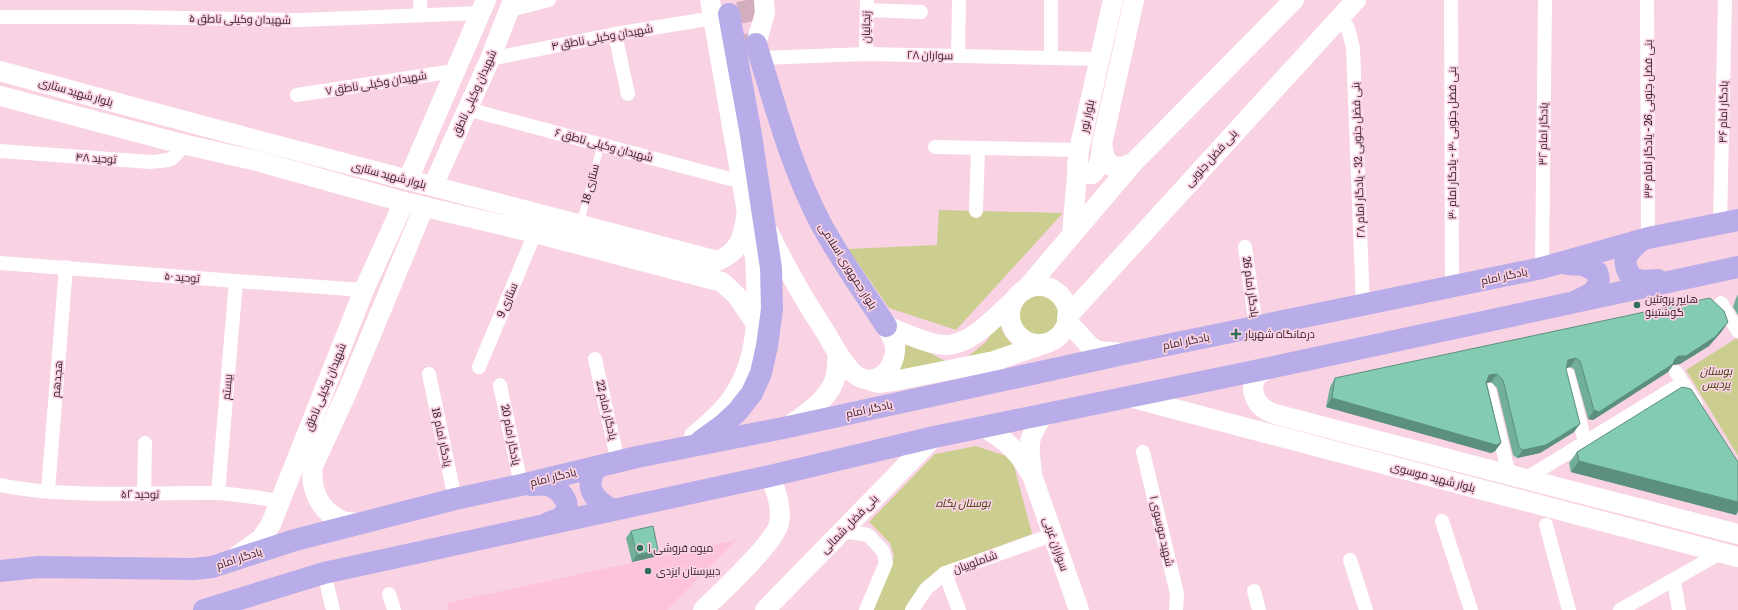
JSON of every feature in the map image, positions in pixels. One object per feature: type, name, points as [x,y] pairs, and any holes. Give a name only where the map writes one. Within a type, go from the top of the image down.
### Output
[{"type":"main road","points":[[759,51],[765,13],[764,0]]},
{"type":"main road","name":"بلوار نور","points":[[1072,234],[1078,156],[1113,0]]},
{"type":"main road","name":"بلوار نور","points":[[1133,163],[1122,167],[1111,166],[1105,158],[1102,144],[1134,0]]},
{"type":"main road","points":[[1047,343],[1038,344],[1028,342],[1020,337],[1014,329],[1010,320],[1010,310],[1020,295],[1133,163],[1294,0]]},
{"type":"main road","name":"بنی فضل جنوبی","points":[[1067,319],[1356,0]]},
{"type":"main road","name":"شهیدان وکیلی ناطق","points":[[433,186],[490,59],[512,5]]},
{"type":"main road","points":[[408,180],[483,6]]},
{"type":"main road","points":[[687,447],[723,426],[738,411],[752,393],[761,373],[767,346],[772,309],[771,268],[751,135],[718,10]]},
{"type":"main road","points":[[687,447],[730,401],[745,376],[752,351],[756,324],[757,296],[755,258],[742,182],[718,10]]},
{"type":"main road","name":"بلوار جمهوری اسلامی","points":[[759,51],[784,137],[821,223],[844,262],[886,326]]},
{"type":"main road","name":"بلوار شهید ستاری","points":[[0,71],[186,123],[727,263],[731,267],[732,274],[729,280],[722,282]]},
{"type":"main road","name":"بلوار شهید ستاری","points":[[0,96],[182,144],[257,161],[404,202],[535,233],[722,282],[737,296],[756,324]]},
{"type":"main road","points":[[182,144],[186,123]]},
{"type":"main road","points":[[1078,156],[1080,171],[1084,174],[1092,174],[1098,166],[1102,144]]},
{"type":"main road","name":"شهیدان وکیلی ناطق","points":[[232,560],[261,539],[272,524],[364,290],[404,202]]},
{"type":"main road","name":"شهیدان وکیلی ناطق","points":[[359,523],[342,521],[331,515],[323,508],[314,489],[312,478],[313,466],[348,390],[424,207]]},
{"type":"main road","points":[[717,261],[728,257],[735,251],[743,233],[747,210]]},
{"type":"main road","name":"یادگار امام","points":[[0,571],[38,566],[194,569],[212,567],[295,540],[359,523],[455,499],[608,464],[788,427],[1128,353],[1363,306],[1551,266],[1645,239],[1729,222]]},
{"type":"main road","points":[[765,226],[784,264],[842,359],[857,376],[869,381],[894,381],[994,361],[1055,339],[1061,333],[1067,319],[1066,307],[1062,298],[1055,291],[1041,287],[1020,295],[976,334],[948,345],[929,341],[886,326]]},
{"type":"main road","points":[[388,237],[400,237],[406,244],[407,248]]},
{"type":"main road","points":[[1645,239],[1627,255],[1625,262],[1626,270],[1632,278],[1643,281],[1712,273]]},
{"type":"main road","points":[[1551,266],[1584,264],[1597,272],[1597,288],[1592,293],[1565,305]]},
{"type":"main road","points":[[218,608],[324,573],[770,476],[934,437],[1269,368],[1738,267]]},
{"type":"main road","points":[[1067,319],[1090,346],[1098,351],[1128,353]]},
{"type":"main road","points":[[869,381],[883,374],[892,364],[896,352],[895,345],[886,326]]},
{"type":"main road","points":[[788,427],[830,391],[842,359]]},
{"type":"main road","name":"بلوار شهید موسوی","points":[[1269,368],[1256,377],[1254,386],[1254,396],[1259,404],[1267,410],[1307,424],[1738,534]]},
{"type":"main road","name":"بلوار شهید موسوی","points":[[1129,397],[1730,554]]},
{"type":"main road","points":[[1033,478],[1029,447],[1031,436],[1043,415]]},
{"type":"main road","points":[[983,427],[1001,437],[1015,450],[1024,461],[1033,478]]},
{"type":"main road","name":"بنی فضل شمالی","points":[[765,610],[934,437]]},
{"type":"main road","points":[[608,464],[591,475],[590,485],[600,503],[612,510]]},
{"type":"main road","points":[[703,610],[770,541],[779,524],[780,509],[777,493],[770,476]]},
{"type":"main road","name":"سواران غربی","points":[[1033,478],[1079,610]]},
{"type":"main road","points":[[521,485],[546,484],[558,489],[562,493],[567,506],[565,512],[560,518],[543,525]]},
{"type":"main road","points":[[1668,538],[1671,516]]},
{"type":"street","points":[[420,0],[421,15]]},
{"type":"street","points":[[512,5],[548,0]]},
{"type":"street","points":[[958,55],[959,0]]},
{"type":"street","points":[[1051,0],[1051,58]]},
{"type":"street","name":"بنی فضل جنوبی ۳۰ - یادگار امام ۳۰","points":[[1451,0],[1452,287]]},
{"type":"street","name":"یادگار امام ۳۲","points":[[1545,0],[1551,266]]},
{"type":"street","name":"بنی فضل جنوبی 26 - یادگار امام ۳۴","points":[[1645,239],[1647,0]]},
{"type":"street","name":"یادگار امام ۳۶","points":[[1725,0],[1729,222]]},
{"type":"street","points":[[867,5],[921,12]]},
{"type":"street","name":"زنجانیان","points":[[866,54],[867,5]]},
{"type":"street","name":"شهیدان وکیلی ناطق ۵","points":[[0,17],[126,17],[299,20],[421,15],[483,6]]},
{"type":"street","name":"شهیدان وکیلی ناطق ۴","points":[[490,59],[615,34],[718,10]]},
{"type":"street","name":"بنی فضل جنوبی 32 - یادگار امام ۲۸","points":[[1340,17],[1348,28],[1353,48],[1363,306]]},
{"type":"street","points":[[615,34],[628,94]]},
{"type":"street","name":"سواران ۲۸","points":[[759,51],[1099,58]]},
{"type":"street","name":"شهیدان وکیلی ناطق ۷","points":[[297,95],[454,71]]},
{"type":"street","name":"شهیدان وکیلی ناطق ۶","points":[[467,109],[742,182]]},
{"type":"street","name":"توحید ۴۸","points":[[0,151],[152,162],[172,159],[178,155],[182,144]]},
{"type":"street","points":[[935,147],[978,148],[1078,156]]},
{"type":"street","points":[[976,211],[978,148]]},
{"type":"street","name":"ستاری 9","points":[[479,367],[535,233]]},
{"type":"street","name":"یادگار امام 26","points":[[1245,247],[1256,327]]},
{"type":"street","name":"توحید ۵۰","points":[[0,263],[66,267],[236,282],[364,290]]},
{"type":"street","name":"هجدهم","points":[[48,490],[66,267]]},
{"type":"street","name":"بیستم","points":[[218,493],[236,282]]},
{"type":"street","points":[[1721,303],[1738,331]]},
{"type":"street","name":"یادگار امام 22","points":[[595,358],[608,464]]},
{"type":"street","points":[[1676,372],[1703,415]]},
{"type":"street","name":"یادگار امام 18","points":[[429,374],[455,499]]},
{"type":"street","points":[[1568,375],[1585,442]]},
{"type":"street","name":"یادگار امام 20","points":[[500,385],[521,485]]},
{"type":"street","points":[[1489,390],[1517,477],[1585,442],[1674,388]]},
{"type":"street","points":[[144,494],[145,443]]},
{"type":"street","name":"شهید موسوی ۱","points":[[1143,452],[1177,594],[1176,610]]},
{"type":"street","name":"توحید ۵۲","points":[[0,485],[20,489],[144,494],[218,493],[280,501]]},
{"type":"street","points":[[1442,521],[1471,610]]},
{"type":"street","points":[[1546,525],[1569,610]]},
{"type":"street","points":[[842,531],[868,535],[883,551],[886,563],[866,610]]},
{"type":"street","name":"شاملوییان","points":[[912,610],[926,589],[945,573],[1052,535]]},
{"type":"street","points":[[1620,610],[1674,581],[1730,554]]},
{"type":"street","points":[[1350,560],[1366,610]]},
{"type":"street","points":[[324,573],[333,610]]},
{"type":"street","points":[[945,573],[959,610]]},
{"type":"street","points":[[1674,581],[1679,610]]},
{"type":"street","points":[[1254,591],[1260,610]]},
{"type":"street","points":[[389,594],[394,610]]},
{"type":"lane","name":"ستاری 18","points":[[580,224],[601,145]]},
{"type":"shaded area","name":"دبیرستان ایزدی","points":[[736,540],[667,610],[448,610],[447,603]]},
{"type":"green space","points":[[939,210],[1063,213],[956,330],[889,308],[848,249],[937,245]]},
{"type":"green space","points":[[1038,291],[1047,293],[1055,298],[1060,306],[1062,315],[1060,324],[1055,332],[1047,337],[1038,339],[1029,337],[1021,332],[1016,324],[1014,315],[1016,306],[1021,298],[1029,293]]},
{"type":"green space","points":[[999,321],[1005,336],[1017,347],[966,358],[986,342]]},
{"type":"green space","name":"بوستان پردیس","points":[[1737,338],[1738,341],[1738,456],[1686,370]]},
{"type":"green space","points":[[908,340],[924,350],[947,362],[896,373]]},
{"type":"green space","name":"بوستان پگاه","points":[[976,446],[1012,458],[1032,534],[940,568],[921,584],[905,610],[874,610],[894,556],[890,543],[869,522],[935,454]]},
{"type":"building","points":[[1710,298],[1724,311],[1728,322],[1715,337],[1686,356],[1678,356],[1673,364],[1599,412],[1594,410],[1580,361],[1576,358],[1568,360],[1566,369],[1580,424],[1546,445],[1523,450],[1519,447],[1503,380],[1497,374],[1489,375],[1486,383],[1501,443],[1496,445],[1332,398],[1335,378]]},
{"type":"building","points":[[1682,387],[1691,389],[1738,462],[1738,502],[1579,461],[1577,452]]},
{"type":"building","points":[[653,526],[658,550],[637,555],[631,531]]},
{"type":"tunnel","points":[[747,0],[756,44]]},
{"type":"place","name":"هایپر پروتئین گوشتینو","points":[[1637,305]]},
{"type":"place","name":"درمانگاه شهریار","points":[[1236,334]]},
{"type":"place","name":"میوه فروشی ا","points":[[640,548]]},
{"type":"place","name":"دبیرستان ایزدی","points":[[648,571]]}]
